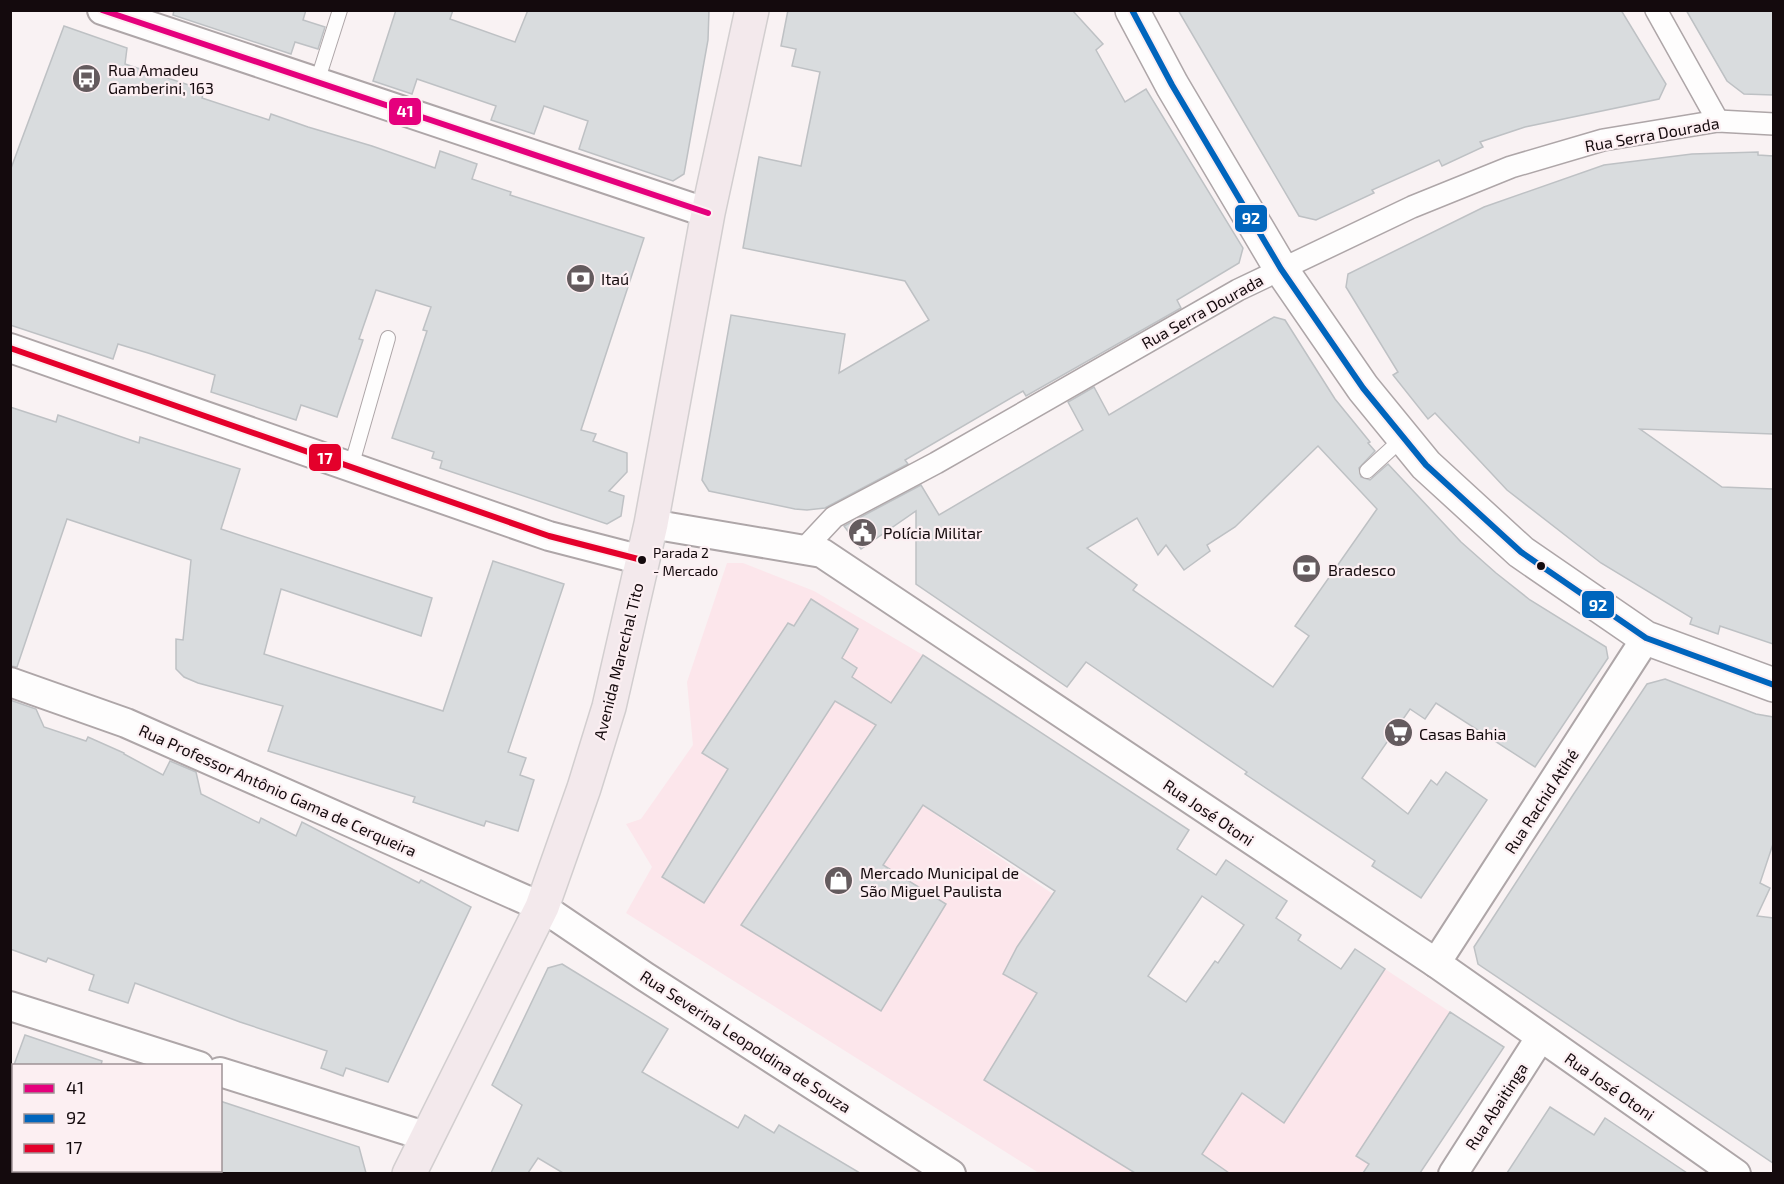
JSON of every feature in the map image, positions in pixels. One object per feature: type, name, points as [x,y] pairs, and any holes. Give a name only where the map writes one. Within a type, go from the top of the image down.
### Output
[{"type":"main road","name":"Avenida Marechal Tito","points":[[409,1173],[542,907],[584,788],[609,707],[651,524],[708,213],[740,66],[730,10]]},
{"type":"main road","points":[[740,66],[752,10]]},
{"type":"main road","points":[[1132,10],[1172,85],[1281,269],[1363,388],[1426,465],[1521,552],[1646,638],[1773,685]]},
{"type":"street","points":[[102,10],[708,213]]},
{"type":"street","points":[[1656,10],[1718,121]]},
{"type":"street","name":"Rua Serra Dourada","points":[[804,549],[834,517],[936,463],[1238,290],[1412,207],[1511,167],[1603,140],[1718,121],[1773,124]]},
{"type":"street","points":[[10,348],[549,536],[642,560]]},
{"type":"street","name":"Rua José Otoni","points":[[651,524],[822,553],[1436,963],[1540,1038],[1736,1173]]},
{"type":"street","name":"Rua Rachid Atihé","points":[[1436,963],[1646,638]]},
{"type":"street","name":"Rua Professor Antônio Gama de Cerqueira","points":[[10,682],[126,723],[542,907]]},
{"type":"street","name":"Rua Severina Leopoldina de Souza","points":[[542,907],[644,976],[951,1173]]},
{"type":"street","points":[[10,1006],[196,1064]]},
{"type":"street","name":"Rua Abaitinga","points":[[1453,1173],[1540,1038]]},
{"type":"street","points":[[222,1073],[428,1137]]},
{"type":"lane","points":[[317,82],[340,10]]},
{"type":"lane","points":[[351,467],[388,338]]},
{"type":"lane","points":[[1366,471],[1403,438]]},
{"type":"shaded area","name":"Mercado Municipal de São Miguel Paulista","points":[[727,563],[743,563],[814,591],[923,655],[812,821],[891,784],[1053,894],[1030,928],[1295,1107],[1385,969],[1450,1012],[1357,1155],[1369,1164],[1362,1173],[1313,1174],[1310,1171],[1309,1174],[1039,1173],[626,913],[652,867],[626,824],[641,819],[693,745],[687,682]]},
{"type":"building","points":[[174,10],[306,10],[303,20],[325,27],[318,49],[295,42],[291,54],[173,15]]},
{"type":"building","points":[[396,10],[453,10],[450,19],[515,42],[528,10],[709,10],[708,40],[684,174],[673,181],[579,149],[588,121],[544,106],[534,134],[491,120],[496,106],[417,79],[412,94],[373,81]]},
{"type":"building","points":[[788,10],[1072,10],[1103,44],[1096,50],[1125,102],[1146,89],[1243,248],[1239,263],[1177,300],[1181,308],[1026,396],[1023,391],[905,460],[908,464],[825,508],[795,509],[709,491],[702,480],[731,315],[845,334],[839,373],[929,320],[905,281],[743,248],[759,157],[801,166],[820,72],[792,66],[796,49],[781,46]]},
{"type":"building","points":[[1178,10],[1621,10],[1666,84],[1659,99],[1525,127],[1480,142],[1483,147],[1442,166],[1439,160],[1372,190],[1374,193],[1316,220],[1299,216]]},
{"type":"building","points":[[1686,10],[1773,10],[1773,95],[1744,94],[1727,81]]},
{"type":"building","points":[[64,26],[127,48],[125,64],[204,90],[202,98],[269,120],[271,114],[435,168],[440,151],[477,164],[472,179],[511,192],[510,195],[644,238],[581,430],[596,434],[593,441],[627,453],[627,472],[609,491],[624,496],[621,516],[607,524],[440,468],[442,461],[432,458],[434,452],[392,438],[427,331],[423,330],[431,307],[376,290],[359,339],[363,340],[337,417],[301,405],[296,420],[211,392],[215,375],[118,344],[113,359],[10,325],[10,171]]},
{"type":"building","points":[[1758,152],[1758,155],[1773,156],[1773,434],[1640,429],[1722,487],[1773,489],[1773,644],[1720,626],[1718,634],[1690,624],[1692,618],[1601,563],[1507,490],[1435,413],[1428,419],[1393,375],[1398,372],[1346,287],[1348,274],[1484,207],[1604,165],[1692,154]]},
{"type":"building","points":[[1274,317],[1285,320],[1335,399],[1375,451],[1359,468],[1361,477],[1370,480],[1388,464],[1461,542],[1496,573],[1530,600],[1606,647],[1608,658],[1535,767],[1436,703],[1425,719],[1410,709],[1362,778],[1408,814],[1431,780],[1437,785],[1446,772],[1487,800],[1421,898],[1372,866],[1375,861],[1245,774],[1247,772],[1086,662],[1067,687],[916,584],[916,511],[861,549],[844,526],[921,485],[939,515],[1083,430],[1068,402],[1094,387],[1109,415]],"holes":[[[1318,446],[1377,509],[1295,626],[1309,636],[1273,687],[1133,590],[1137,585],[1087,548],[1137,518],[1158,555],[1166,545],[1184,570],[1210,551],[1207,545],[1235,527]]]},
{"type":"building","points":[[10,407],[56,422],[58,415],[139,443],[140,437],[240,469],[221,529],[432,598],[421,636],[281,589],[264,654],[443,711],[493,561],[564,584],[508,752],[526,758],[520,775],[534,780],[518,831],[486,821],[484,826],[413,802],[415,797],[268,751],[283,706],[198,683],[184,677],[176,669],[176,639],[183,640],[191,560],[67,519],[17,667],[10,666]]},
{"type":"building","points":[[811,599],[858,629],[842,658],[857,668],[852,677],[891,703],[923,655],[1189,830],[1177,849],[1216,875],[1226,860],[1287,901],[1276,918],[1301,935],[1298,940],[1341,969],[1355,949],[1385,969],[1284,1123],[1242,1093],[1202,1154],[1229,1173],[1135,1173],[984,1080],[1037,993],[1003,974],[1017,947],[1055,891],[923,805],[883,865],[946,904],[881,1011],[741,925],[876,725],[835,701],[704,903],[662,877],[728,769],[702,753],[788,623],[794,626]],"holes":[[[1202,896],[1244,925],[1218,963],[1215,961],[1186,1002],[1148,976]]]},
{"type":"building","points":[[1665,679],[1756,714],[1773,717],[1773,844],[1760,883],[1770,888],[1757,916],[1773,918],[1773,1163],[1478,964],[1474,947],[1647,684]]},
{"type":"building","points":[[10,700],[36,709],[44,727],[86,741],[88,737],[124,753],[163,775],[170,761],[196,772],[201,794],[259,823],[261,818],[296,836],[302,822],[419,883],[421,880],[471,907],[388,1082],[346,1068],[343,1076],[321,1068],[327,1051],[135,983],[128,1003],[89,990],[94,975],[48,958],[46,962],[10,949]]},
{"type":"building","points":[[562,964],[668,1029],[642,1072],[738,1128],[745,1115],[774,1133],[779,1125],[860,1173],[563,1173],[538,1158],[528,1173],[491,1173],[522,1105],[492,1085],[548,968]]},
{"type":"building","points":[[1450,1012],[1504,1047],[1420,1173],[1363,1173],[1369,1164],[1356,1156]]},
{"type":"building","points":[[25,1035],[102,1061],[101,1064],[14,1064]]},
{"type":"building","points":[[222,1102],[359,1147],[366,1173],[220,1173],[222,1172]]},
{"type":"building","points":[[1550,1107],[1594,1135],[1605,1118],[1687,1173],[1507,1173]]},
{"type":"transit line","name":"41","points":[[102,10],[708,213]]},
{"type":"transit line","name":"92","points":[[1132,10],[1172,85],[1281,269],[1363,388],[1426,465],[1521,552],[1646,638],[1774,685]]},
{"type":"transit line","name":"17","points":[[10,348],[549,536],[642,560]]},
{"type":"place","name":"Rua Amadeu Gamberini, 163","points":[[87,78]]},
{"type":"place","name":"Itaú","points":[[580,278]]},
{"type":"place","name":"Polícia Militar","points":[[862,532]]},
{"type":"place","name":"Parada 2 - Mercado","points":[[642,560]]},
{"type":"place","name":"Bradesco","points":[[1307,569]]},
{"type":"place","name":"Casas Bahia","points":[[1398,733]]},
{"type":"place","name":"Mercado Municipal de São Miguel Paulista","points":[[839,881]]}]
